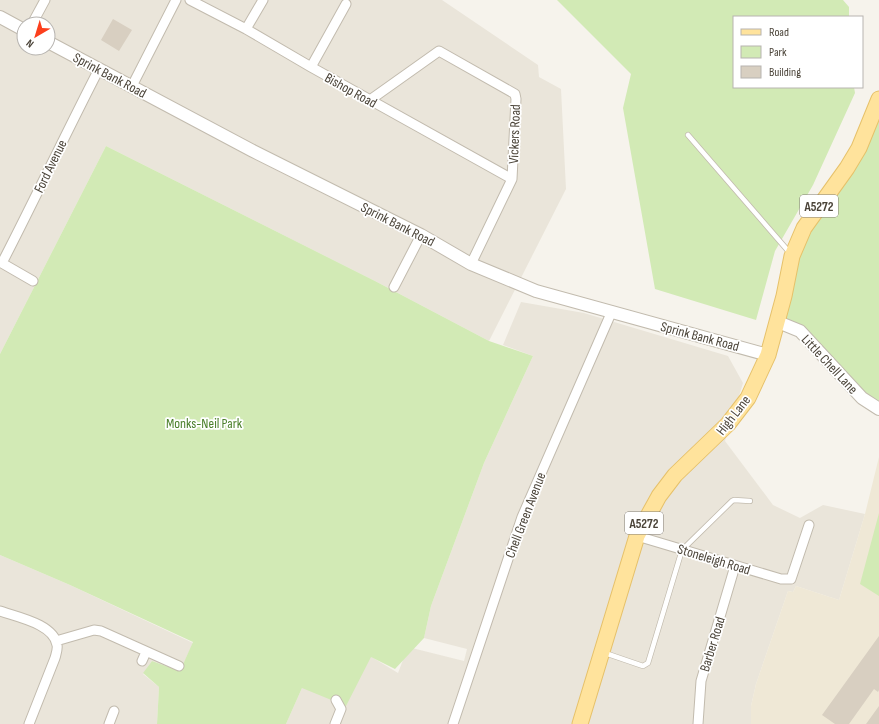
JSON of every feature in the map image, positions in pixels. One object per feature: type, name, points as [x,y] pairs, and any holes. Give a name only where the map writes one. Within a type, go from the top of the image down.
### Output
[{"type":"main road","name":"High Lane","points":[[580,724],[637,536],[659,496],[675,475],[686,463],[714,439],[738,412],[748,398],[768,354],[778,322],[792,256],[804,228],[817,208],[841,178],[859,148],[879,99]]},
{"type":"street","points":[[36,16],[45,0]]},
{"type":"street","points":[[132,86],[176,0]]},
{"type":"street","name":"Bishop Road","points":[[190,0],[246,29],[311,68],[512,179]]},
{"type":"street","points":[[246,29],[263,0]]},
{"type":"street","points":[[311,68],[346,4]]},
{"type":"street","points":[[0,17],[16,26]]},
{"type":"street","name":"Sprink Bank Road","points":[[56,46],[252,152],[421,235],[472,264],[536,291],[768,354]]},
{"type":"street","name":"Vickers Road","points":[[370,100],[439,51],[515,94],[512,179],[472,264]]},
{"type":"street","name":"Ford Avenue","points":[[1,263],[27,215],[56,152],[99,69]]},
{"type":"street","points":[[394,288],[421,235]]},
{"type":"street","points":[[1,263],[33,281]]},
{"type":"street","name":"Chell Green Avenue","points":[[454,724],[522,517],[612,311]]},
{"type":"street","name":"Little Chell Lane","points":[[778,322],[800,332],[862,398],[879,409]]},
{"type":"street","name":"Stoneleigh Road","points":[[637,536],[781,580],[791,579],[809,525]]},
{"type":"street","name":"Barber Road","points":[[698,724],[701,681],[735,566]]},
{"type":"street","points":[[0,611],[46,628],[56,641],[57,647],[55,658],[29,724]]},
{"type":"street","points":[[56,641],[94,630],[101,630],[179,666]]},
{"type":"street","points":[[142,661],[146,652]]},
{"type":"street","points":[[335,724],[341,709],[336,700]]},
{"type":"street","points":[[109,724],[114,711]]},
{"type":"lane","points":[[688,134],[792,256]]},
{"type":"lane","points":[[601,652],[643,666],[648,663],[682,550],[732,501],[750,501]]},
{"type":"shaded area","points":[[0,0],[442,0],[538,65],[539,77],[561,89],[566,189],[489,341],[375,281],[106,146],[0,354]]},
{"type":"shaded area","points":[[521,302],[584,313],[728,356],[743,383],[725,441],[773,505],[800,518],[823,505],[865,514],[839,600],[796,586],[793,592],[788,591],[756,684],[751,706],[751,724],[286,724],[302,688],[370,656],[398,673],[408,647],[464,661],[467,649],[424,638],[431,606],[484,463],[533,356],[503,345]]},
{"type":"shaded area","points":[[879,457],[879,724],[751,724],[751,706],[756,684],[788,591],[793,592],[796,586],[839,600],[865,514]]},
{"type":"shaded area","points":[[0,555],[70,585],[193,643],[180,671],[152,661],[143,674],[159,687],[157,724],[0,724]]},
{"type":"green space","points":[[557,0],[843,0],[849,7],[849,16],[733,16],[733,88],[854,88],[855,93],[813,185],[775,251],[756,320],[655,289],[623,108],[631,74]]},
{"type":"green space","points":[[879,99],[879,409],[810,342],[778,322],[792,256]]},
{"type":"green space","name":"Monks-Neil Park","points":[[106,146],[375,281],[489,341],[533,356],[484,463],[431,606],[424,638],[395,669],[371,657],[346,706],[302,688],[286,724],[157,724],[159,687],[143,673],[152,661],[180,671],[193,642],[70,585],[0,555],[0,354]]},
{"type":"green space","points":[[879,513],[879,596],[860,584]]},
{"type":"building","points":[[113,19],[132,30],[119,51],[101,40]]},
{"type":"building","points":[[879,636],[878,692],[874,689],[849,724],[835,724],[822,715]]},
{"type":"building","points":[[879,706],[879,724],[866,724]]}]
